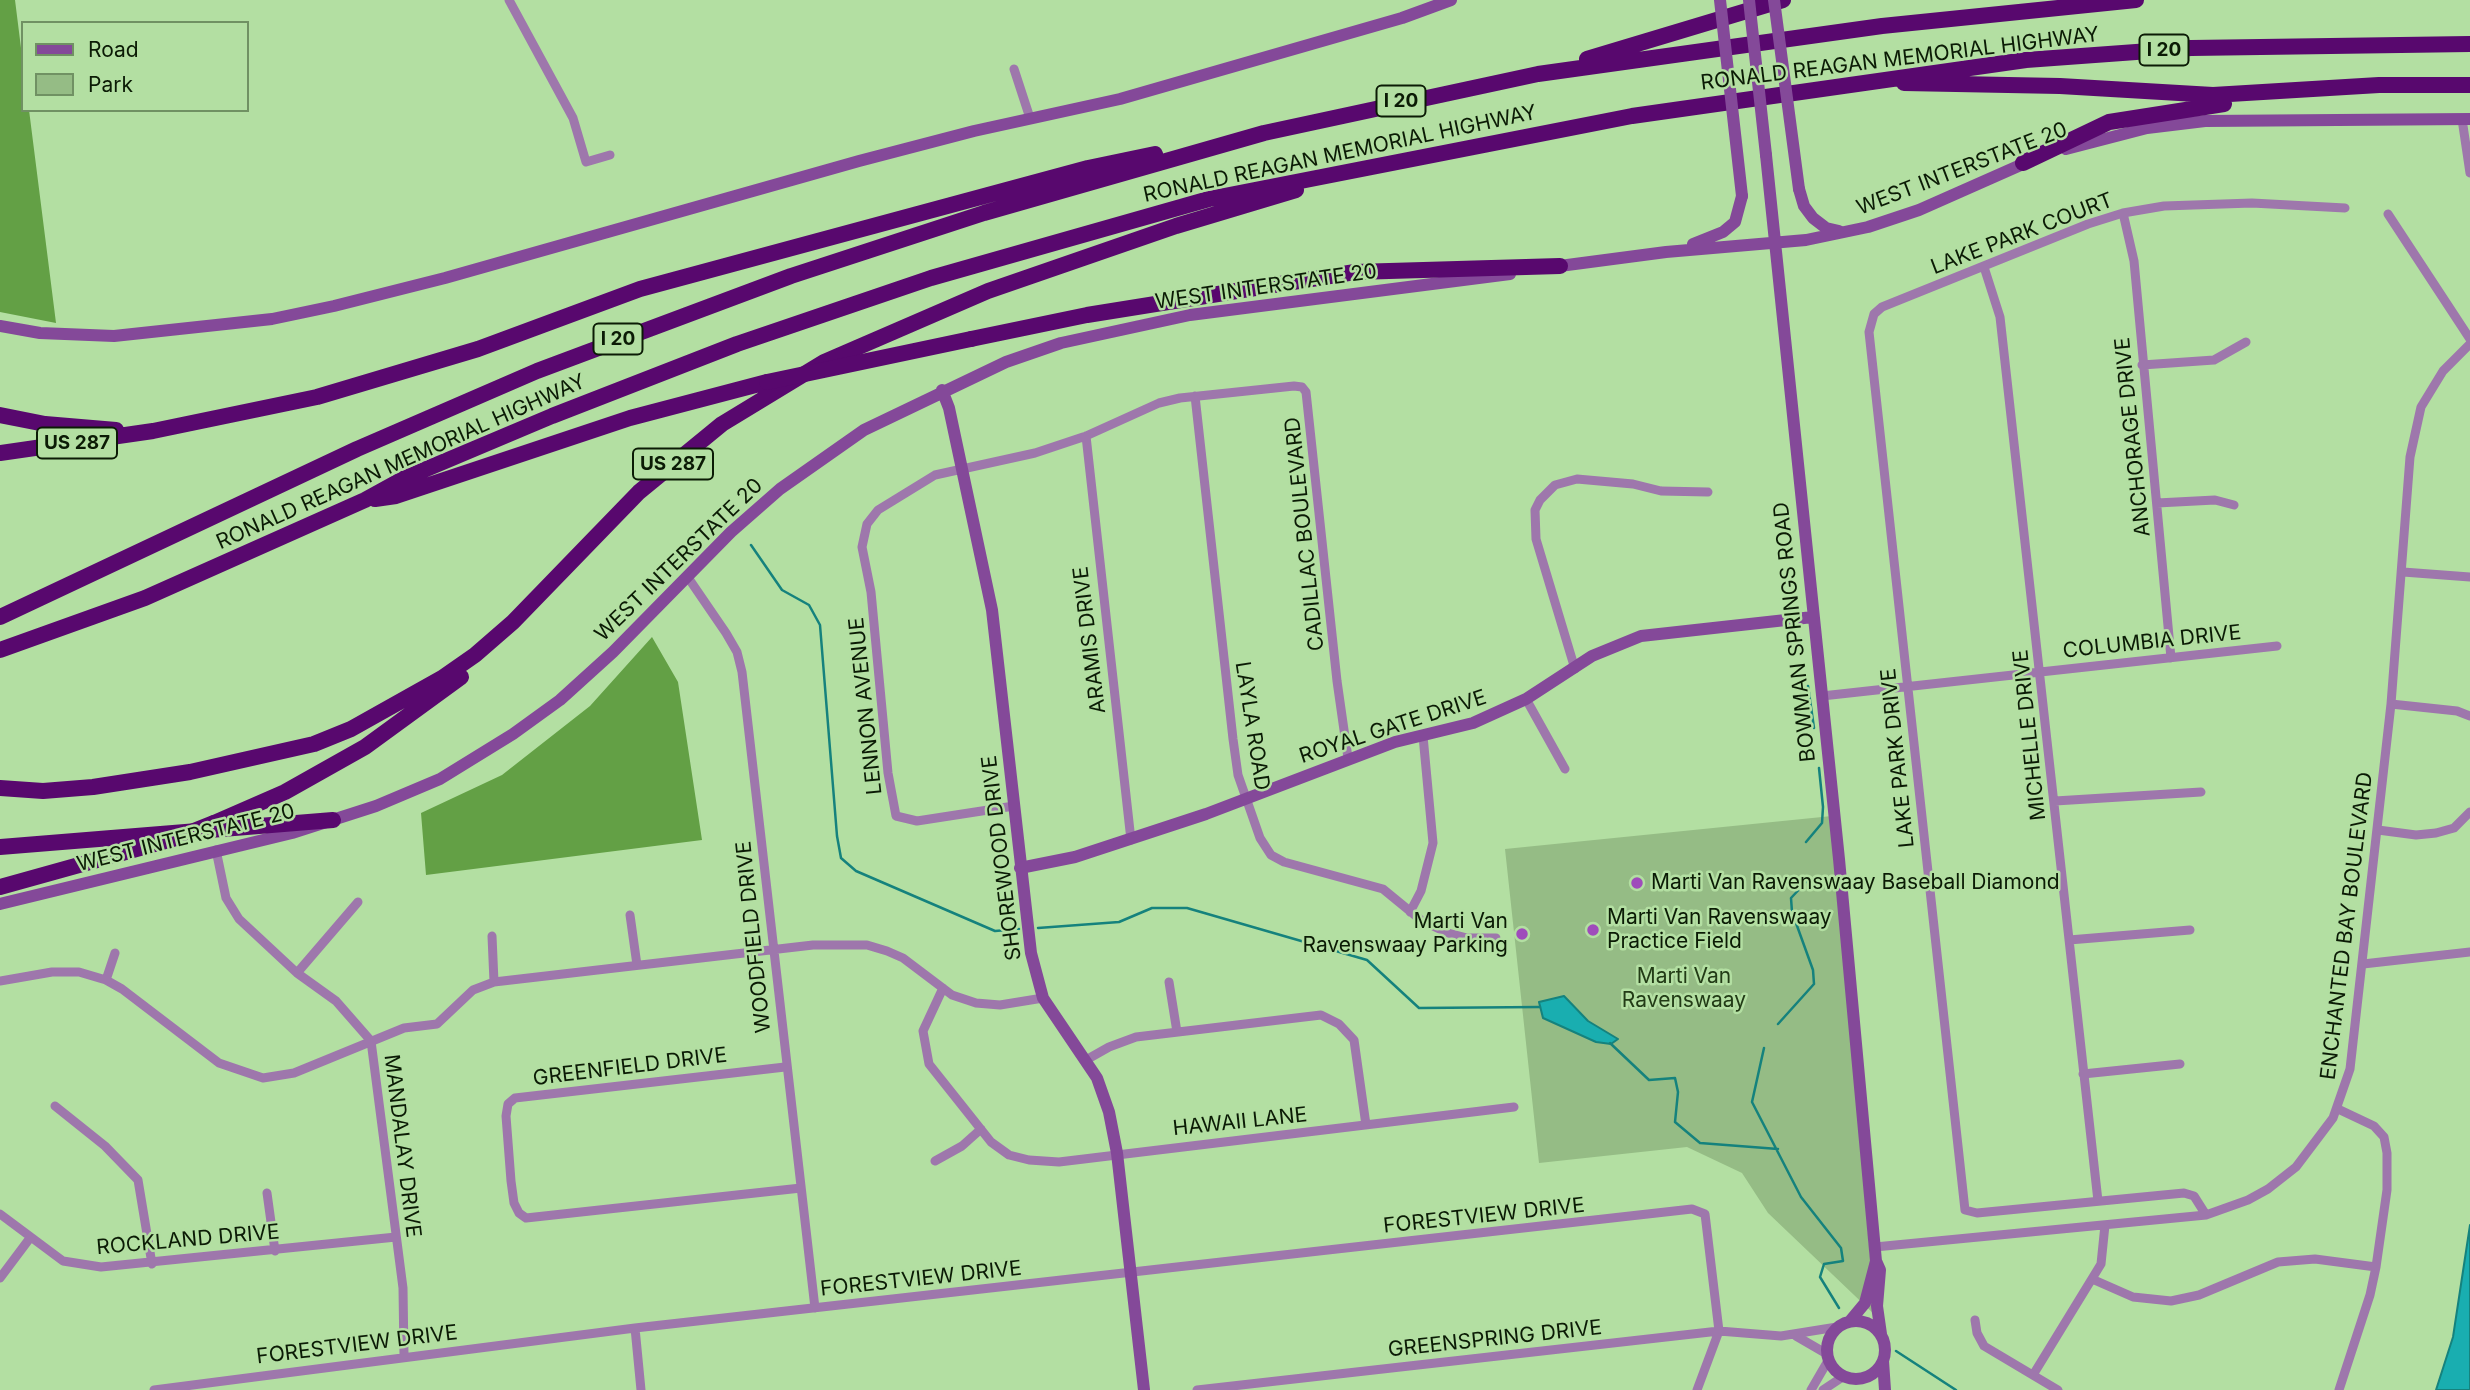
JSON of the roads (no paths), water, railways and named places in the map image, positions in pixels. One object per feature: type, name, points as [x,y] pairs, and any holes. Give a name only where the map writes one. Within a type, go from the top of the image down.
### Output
[{"type":"highway","points":[[1538,74],[1783,0]]},
{"type":"highway","name":"RONALD REAGAN MEMORIAL HIGHWAY","points":[[0,617],[426,418],[677,317],[894,242],[1264,133],[1538,74],[1882,26],[2136,0]]},
{"type":"highway","name":"RONALD REAGAN MEMORIAL HIGHWAY","points":[[0,650],[145,598],[365,500],[405,478],[623,387],[737,344],[931,278],[1209,199],[1632,116],[1860,81],[2026,60],[2191,48],[2470,44]]},
{"type":"highway","points":[[1860,81],[2060,86],[2169,95],[2470,85]]},
{"type":"highway","points":[[2023,163],[2109,122],[2316,89]]},
{"type":"highway","name":"US 287","points":[[0,453],[153,431],[317,397],[394,376],[640,289],[745,259],[1087,168],[1264,133]]},
{"type":"highway","name":"US 287","points":[[0,788],[43,790],[93,787],[190,772],[314,744],[389,710],[475,655],[513,622],[639,492],[722,424],[824,362],[988,291],[1176,226],[1386,163]]},
{"type":"highway","points":[[365,500],[396,496],[630,418],[767,382],[1087,315],[1355,272],[1560,266]]},
{"type":"highway","points":[[0,415],[45,425],[153,431]]},
{"type":"highway","points":[[0,887],[179,836],[285,792],[382,736],[467,673],[475,655]]},
{"type":"highway","points":[[0,847],[332,820]]},
{"type":"main road","points":[[0,326],[40,332],[114,336],[272,319],[445,278],[859,161],[1030,118],[1121,99],[1402,18],[1451,0]]},
{"type":"main road","points":[[1666,252],[1723,232],[1735,222],[1742,196],[1720,0]]},
{"type":"main road","name":"BOWMAN SPRINGS ROAD","points":[[1749,0],[1777,243],[1875,1247],[1876,1261],[1865,1303],[1850,1321]]},
{"type":"main road","points":[[1774,0],[1799,189],[1804,205],[1813,218],[1826,228],[1843,232]]},
{"type":"main road","name":"WEST INTERSTATE 20","points":[[0,904],[332,820],[376,806],[440,779],[513,734],[560,700],[596,668],[730,532],[813,465],[864,430],[942,390],[1006,362],[1061,344],[1147,323],[1242,306],[1370,293],[1666,252],[1777,243],[1843,232],[1919,210],[2023,163],[2147,128],[2205,121],[2466,119]]},
{"type":"main road","name":"SHOREWOOD DRIVE","points":[[942,390],[962,467],[992,610],[1031,953],[1044,999],[1086,1060],[1101,1089],[1118,1153],[1144,1390]]},
{"type":"main road","name":"ROYAL GATE DRIVE","points":[[1020,868],[1075,858],[1245,798],[1348,758],[1473,723],[1526,699],[1592,656],[1641,636],[1813,617]]},
{"type":"main road","name":"BOWMAN SPRINGS ROAD","points":[[1876,1261],[1880,1270],[1877,1306],[1881,1334]]},
{"type":"main road","points":[[1848,1378],[1871,1375],[1883,1361],[1886,1352],[1881,1334],[1866,1322],[1850,1321],[1837,1327],[1831,1335],[1828,1357],[1848,1378],[1869,1390]]},
{"type":"main road","points":[[1883,1361],[1885,1390]]},
{"type":"street","points":[[509,0],[573,118],[586,162],[610,155]]},
{"type":"street","points":[[1014,69],[1030,118]]},
{"type":"street","points":[[2466,119],[2470,173]]},
{"type":"street","name":"LAKE PARK COURT","points":[[1882,307],[2065,233],[2123,213],[2164,206],[2252,203],[2345,208]]},
{"type":"street","name":"ANCHORAGE DRIVE","points":[[2123,213],[2134,261],[2171,658]]},
{"type":"street","points":[[2388,214],[2470,341]]},
{"type":"street","name":"MICHELLE DRIVE","points":[[1984,267],[2000,317],[2098,1201]]},
{"type":"street","name":"LAKE PARK DRIVE","points":[[1882,307],[1874,314],[1869,332],[1965,1210],[1976,1213],[2098,1201]]},
{"type":"street","name":"ENCHANTED BAY BOULEVARD","points":[[1875,1247],[2206,1215],[2248,1200],[2296,1167],[2338,1109],[2350,1069],[2391,704],[2403,572],[2405,504],[2421,407],[2443,371],[2470,341]]},
{"type":"street","points":[[2142,365],[2214,360],[2246,342]]},
{"type":"street","name":"CADILLAC BOULEVARD","points":[[872,517],[877,510],[923,482],[962,467],[1035,453],[1086,436],[1159,403],[1195,396],[1302,387],[1307,392],[1337,681],[1348,758]]},
{"type":"street","name":"LAYLA ROAD","points":[[1195,396],[1233,739],[1245,798],[1260,838],[1271,855],[1289,864],[1382,889],[1410,912],[1448,933],[1468,938],[1496,938]]},
{"type":"street","name":"ARAMIS DRIVE","points":[[1086,436],[1131,839]]},
{"type":"street","points":[[1575,669],[1536,539],[1535,510],[1540,500],[1555,485],[1577,479],[1633,484],[1661,491],[1708,492]]},
{"type":"street","points":[[2157,503],[2216,500],[2234,505]]},
{"type":"street","name":"LENNON AVENUE","points":[[872,517],[867,524],[862,547],[872,592],[888,773],[896,816],[917,821],[1014,806]]},
{"type":"street","points":[[2403,572],[2470,577]]},
{"type":"street","name":"WOODFIELD DRIVE","points":[[687,576],[737,652],[742,672],[785,1067],[815,1308]]},
{"type":"street","name":"COLUMBIA DRIVE","points":[[1822,696],[2277,646]]},
{"type":"street","points":[[1526,699],[1565,769]]},
{"type":"street","points":[[2391,704],[2457,711],[2470,716]]},
{"type":"street","points":[[1410,912],[1421,891],[1433,843],[1423,736]]},
{"type":"street","points":[[2054,801],[2201,792]]},
{"type":"street","points":[[2378,830],[2416,835],[2436,834],[2454,828],[2470,812]]},
{"type":"street","name":"MANDALAY DRIVE","points":[[216,850],[226,898],[239,919],[297,973],[336,1001],[371,1041],[405,1311],[404,1356]]},
{"type":"street","points":[[297,973],[358,902]]},
{"type":"street","points":[[630,915],[636,965]]},
{"type":"street","points":[[2068,940],[2190,930]]},
{"type":"street","points":[[492,936],[494,982]]},
{"type":"street","points":[[0,981],[52,972],[79,972],[106,980],[122,989],[219,1063],[263,1078],[294,1073],[404,1028],[437,1024],[473,990],[494,982],[813,945],[867,945],[903,958],[952,995],[976,1003],[1000,1005],[1044,999]]},
{"type":"street","points":[[2362,964],[2470,952]]},
{"type":"street","points":[[106,980],[115,953]]},
{"type":"street","points":[[1169,982],[1177,1032]]},
{"type":"street","name":"HAWAII LANE","points":[[943,988],[924,1024],[923,1044],[929,1064],[944,1088],[981,1129],[1009,1155],[1029,1160],[1059,1161],[1514,1107]]},
{"type":"street","points":[[1086,1060],[1109,1046],[1136,1037],[1321,1015],[1339,1024],[1354,1040],[1366,1125]]},
{"type":"street","points":[[2083,1074],[2180,1064]]},
{"type":"street","name":"GREENFIELD DRIVE","points":[[785,1067],[510,1100],[506,1116],[511,1181],[519,1213],[526,1218],[801,1188]]},
{"type":"street","points":[[55,1106],[105,1146],[138,1180],[152,1265]]},
{"type":"street","points":[[2338,1109],[2374,1126],[2386,1144],[2387,1190],[2370,1295],[2339,1390]]},
{"type":"street","points":[[935,1161],[962,1146],[981,1129]]},
{"type":"street","points":[[267,1193],[275,1251]]},
{"type":"street","points":[[2098,1201],[2184,1194],[2194,1196],[2206,1215]]},
{"type":"street","name":"FORESTVIEW DRIVE","points":[[154,1390],[635,1328],[1692,1209],[1702,1210],[1705,1214],[1719,1331]]},
{"type":"street","name":"ROCKLAND DRIVE","points":[[0,1214],[68,1264],[121,1268],[396,1237]]},
{"type":"street","points":[[2033,1375],[2101,1264],[2105,1225]]},
{"type":"street","points":[[0,1278],[30,1238]]},
{"type":"street","points":[[2092,1279],[2133,1297],[2171,1301],[2199,1296],[2278,1262],[2315,1259],[2376,1267]]},
{"type":"street","points":[[1975,1320],[1977,1333],[1984,1346],[2058,1390]]},
{"type":"street","name":"GREENSPRING DRIVE","points":[[1197,1390],[1719,1331],[1796,1336],[1837,1327]]},
{"type":"street","points":[[635,1328],[641,1390]]},
{"type":"street","points":[[1697,1390],[1719,1331]]},
{"type":"street","name":"GREENSPRING DRIVE","points":[[1796,1336],[1828,1357]]},
{"type":"street","points":[[1811,1390],[1828,1357]]},
{"type":"street","points":[[1823,1390],[1848,1378]]},
{"type":"water","points":[[1564,996],[1588,1021],[1618,1039],[1611,1044],[1596,1042],[1543,1018],[1539,1002]]},
{"type":"water","points":[[2470,1225],[2470,1390],[2436,1390],[2453,1337]]},
{"type":"waterway","points":[[751,545],[782,590],[809,605],[820,625],[841,858],[856,871],[995,931],[1019,929]]},
{"type":"waterway","points":[[1808,686],[1814,728]]},
{"type":"waterway","points":[[1806,842],[1822,823],[1819,768]]},
{"type":"waterway","points":[[1778,1024],[1814,984],[1813,970],[1792,912],[1791,898],[1806,882]]},
{"type":"waterway","points":[[1038,928],[1119,922],[1152,908],[1187,908],[1367,960],[1419,1008],[1540,1007]]},
{"type":"waterway","points":[[1610,1043],[1649,1080],[1675,1078],[1678,1092],[1675,1122],[1700,1143],[1778,1149]]},
{"type":"waterway","points":[[1764,1048],[1752,1102],[1801,1197],[1841,1248],[1843,1261],[1824,1264],[1820,1277],[1839,1308]]},
{"type":"waterway","points":[[1896,1351],[1956,1390]]},
{"type":"place","name":"Marti Van Ravenswaay Baseball Diamond","points":[[1637,883]]},
{"type":"place","name":"Marti Van Ravenswaay Practice Field","points":[[1593,930]]},
{"type":"place","name":"Marti Van Ravenswaay Parking","points":[[1522,934]]},
{"type":"park label","name":"Marti Van Ravenswaay","points":[[1684,989]]}]
